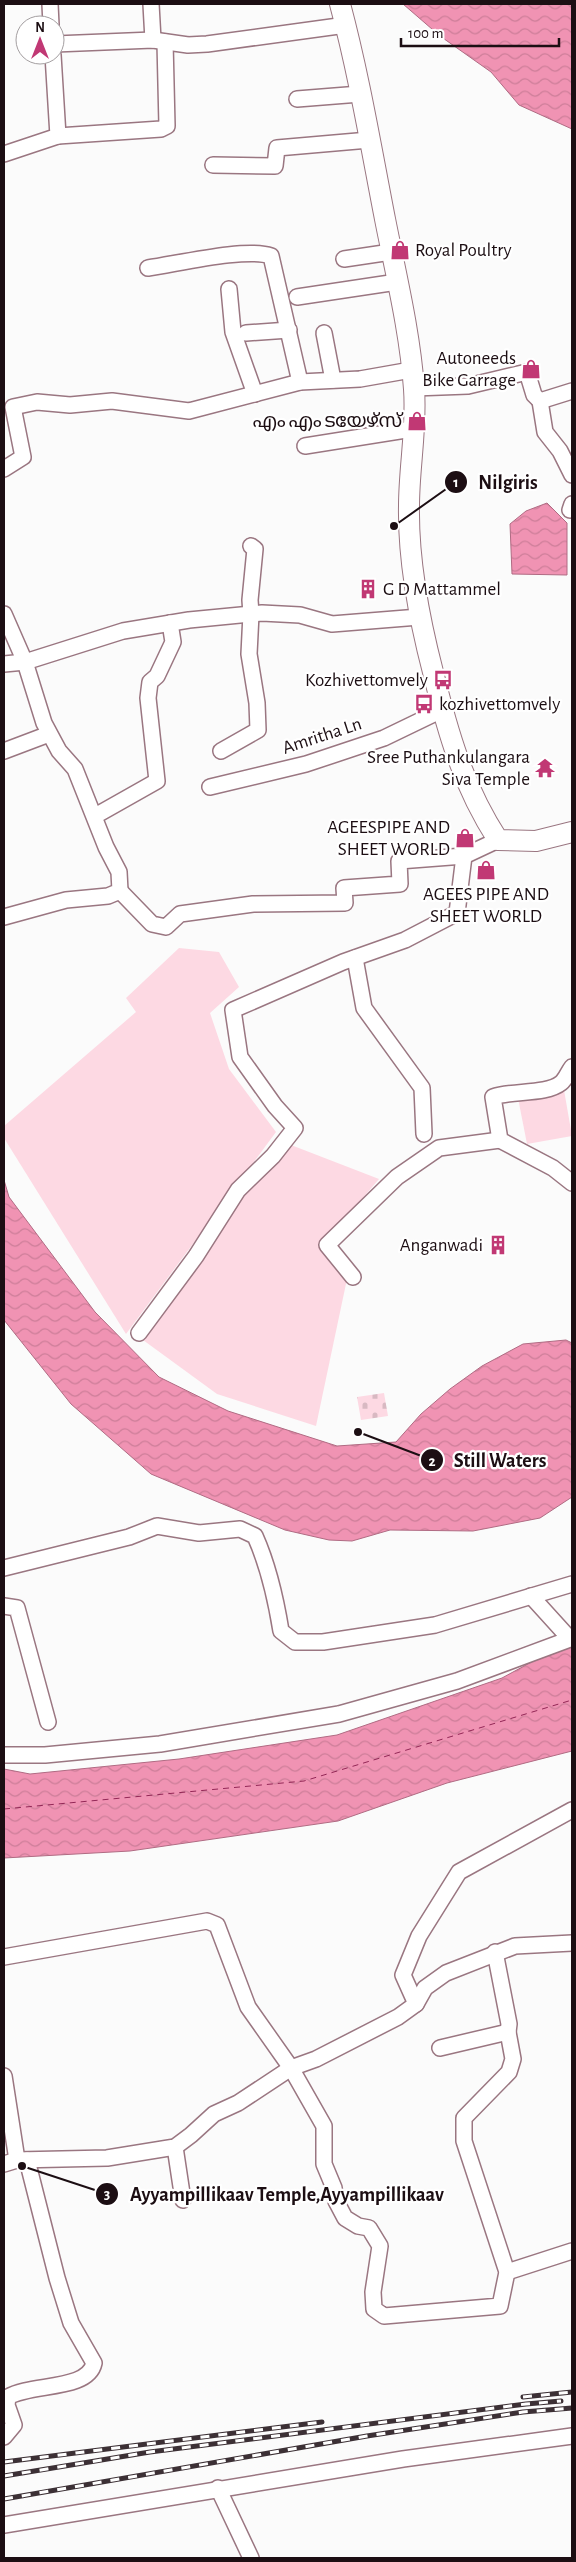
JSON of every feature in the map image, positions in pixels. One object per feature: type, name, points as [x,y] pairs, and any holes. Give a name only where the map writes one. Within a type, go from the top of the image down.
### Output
[{"type":"main road","points":[[340,4],[370,140],[413,379],[409,508],[419,617],[442,706],[459,766],[482,814],[498,840],[536,841],[572,832]]},
{"type":"street","points":[[4,154],[58,136],[161,130],[167,126],[159,41],[151,4]]},
{"type":"street","points":[[65,44],[159,41],[188,45],[207,44],[346,25]]},
{"type":"street","points":[[54,65],[58,136]]},
{"type":"street","points":[[297,99],[360,94]]},
{"type":"street","points":[[213,164],[275,166],[277,148],[370,140]]},
{"type":"street","points":[[344,259],[391,252]]},
{"type":"street","points":[[148,268],[244,254],[263,253],[272,256],[300,382]]},
{"type":"street","points":[[298,297],[397,282]]},
{"type":"street","points":[[229,290],[232,332],[255,394]]},
{"type":"street","points":[[246,333],[289,330]]},
{"type":"street","points":[[324,333],[333,380]]},
{"type":"street","points":[[4,469],[23,457],[13,407],[37,402],[70,405],[112,401],[189,411],[300,382],[389,376],[468,386],[527,372],[534,395],[540,401],[545,432],[560,450],[572,475]]},
{"type":"street","points":[[540,401],[572,391]]},
{"type":"street","points":[[305,446],[412,429]]},
{"type":"street","points":[[222,751],[258,730],[257,703],[249,654],[252,614],[250,600],[255,549],[252,546]]},
{"type":"street","points":[[4,614],[25,662],[44,723],[58,751],[75,769],[106,847],[119,872],[120,891],[152,924],[166,927],[180,914],[253,904],[345,903],[344,888],[400,884],[399,861],[464,856],[498,840]]},
{"type":"street","points":[[4,664],[25,662],[123,631],[170,623],[252,614],[300,615],[332,624],[419,617]]},
{"type":"street","points":[[95,816],[157,781],[148,698],[150,682],[157,676],[173,642],[170,623]]},
{"type":"street","name":"Amritha Ln","points":[[210,787],[306,764],[384,738],[442,706]]},
{"type":"street","points":[[4,751],[49,734]]},
{"type":"street","points":[[139,1333],[196,1256],[238,1190],[273,1156],[295,1128],[275,1106],[240,1057],[233,1010],[355,958],[406,940],[457,913],[464,856]]},
{"type":"street","points":[[4,917],[66,900],[108,896],[120,891]]},
{"type":"street","points":[[355,958],[364,1008],[422,1088],[424,1134]]},
{"type":"street","points":[[500,1140],[494,1098],[501,1094],[547,1089],[560,1084],[572,1067]]},
{"type":"street","points":[[353,1277],[327,1246],[365,1206],[397,1177],[438,1148],[500,1140],[553,1168],[572,1183]]},
{"type":"street","points":[[4,1568],[129,1537],[157,1526],[199,1533],[240,1528],[255,1536],[262,1551],[278,1610],[281,1631],[295,1642],[323,1642],[434,1625],[572,1584]]},
{"type":"street","points":[[4,1755],[45,1755],[160,1744],[339,1714],[396,1700],[457,1681],[570,1639],[531,1596]]},
{"type":"street","points":[[4,1606],[17,1608],[22,1621],[27,1647],[48,1722]]},
{"type":"street","points":[[416,2004],[402,1976],[419,1936],[459,1872],[572,1810]]},
{"type":"street","points":[[4,1957],[207,1921],[217,1925],[248,2007],[291,2068],[324,2126],[324,2164],[334,2188],[336,2201],[345,2218],[358,2226],[370,2228],[380,2246],[373,2292],[374,2309],[384,2316],[500,2306],[507,2272],[464,2141],[464,2118],[509,2072],[514,2059],[495,1952]]},
{"type":"street","points":[[16,2161],[107,2158],[175,2147],[191,2136],[214,2114],[238,2103],[291,2068],[380,2027],[416,2004],[425,1988],[446,1973],[495,1952],[515,1946],[572,1943]]},
{"type":"street","points":[[440,2048],[508,2032]]},
{"type":"street","points":[[4,2076],[16,2161],[71,2323],[94,2363],[83,2379],[28,2389],[8,2397],[6,2405],[14,2425],[4,2437]]},
{"type":"street","points":[[175,2147],[183,2200]]},
{"type":"street","points":[[507,2272],[572,2251]]},
{"type":"street","points":[[4,2525],[218,2488],[403,2459],[572,2436]]},
{"type":"street","points":[[218,2488],[251,2558]]},
{"type":"green space","points":[[179,948],[219,952],[239,987],[210,1013],[229,1069],[276,1132],[126,1334],[4,1138],[4,1126],[136,1012],[126,998]]},
{"type":"green space","points":[[564,1090],[572,1136],[527,1144],[518,1098]]},
{"type":"green space","points":[[291,1145],[379,1179],[322,1246],[347,1279],[316,1426],[217,1394],[143,1340],[198,1266],[243,1195]]},
{"type":"green space","points":[[384,1393],[388,1416],[361,1420],[357,1397]]},
{"type":"water","points":[[403,4],[572,4],[572,129],[519,105],[491,72],[440,36]]},
{"type":"water","points":[[547,503],[567,523],[567,575],[512,574],[510,524],[526,511]]},
{"type":"water","points":[[4,1180],[9,1197],[95,1312],[159,1377],[228,1411],[337,1446],[396,1442],[421,1414],[450,1389],[482,1366],[523,1344],[566,1340],[572,1343],[572,1497],[540,1518],[473,1531],[390,1530],[352,1541],[329,1540],[285,1530],[151,1474],[71,1404],[4,1320]]},
{"type":"water","points":[[572,1640],[572,1751],[447,1783],[338,1821],[130,1851],[4,1858],[4,1769],[30,1774],[179,1759],[337,1735],[502,1678]]},
{"type":"ferry route","points":[[4,1809],[304,1781],[572,1700]]},
{"type":"railway","points":[[523,2397],[572,2392]]},
{"type":"railway","points":[[4,2476],[150,2452],[561,2401]]},
{"type":"railway","points":[[4,2499],[367,2436],[523,2412],[572,2408]]},
{"type":"railway","points":[[4,2462],[322,2422]]},
{"type":"place","name":"Royal Poultry","points":[[400,250]]},
{"type":"place","name":"Autoneeds Bike Garrage","points":[[531,369]]},
{"type":"place","name":"എം എം ടയേഴ്‌സ്","points":[[417,421]]},
{"type":"place","name":"Nilgiris","points":[[394,526]]},
{"type":"place","name":"G D Mattammel","points":[[368,589]]},
{"type":"place","name":"Kozhivettomvely","points":[[443,680]]},
{"type":"place","name":"kozhivettomvely","points":[[424,704]]},
{"type":"place","name":"Sree Puthankulangara Siva Temple","points":[[545,768]]},
{"type":"place","name":"AGEESPIPE AND SHEET WORLD","points":[[465,838]]},
{"type":"place","name":"AGEES PIPE AND SHEET WORLD","points":[[486,870]]},
{"type":"place","name":"Anganwadi","points":[[498,1245]]},
{"type":"place","name":"Still Waters","points":[[358,1432]]},
{"type":"place","name":"Ayyampillikaav Temple,Ayyampillikaav","points":[[22,2166]]}]
